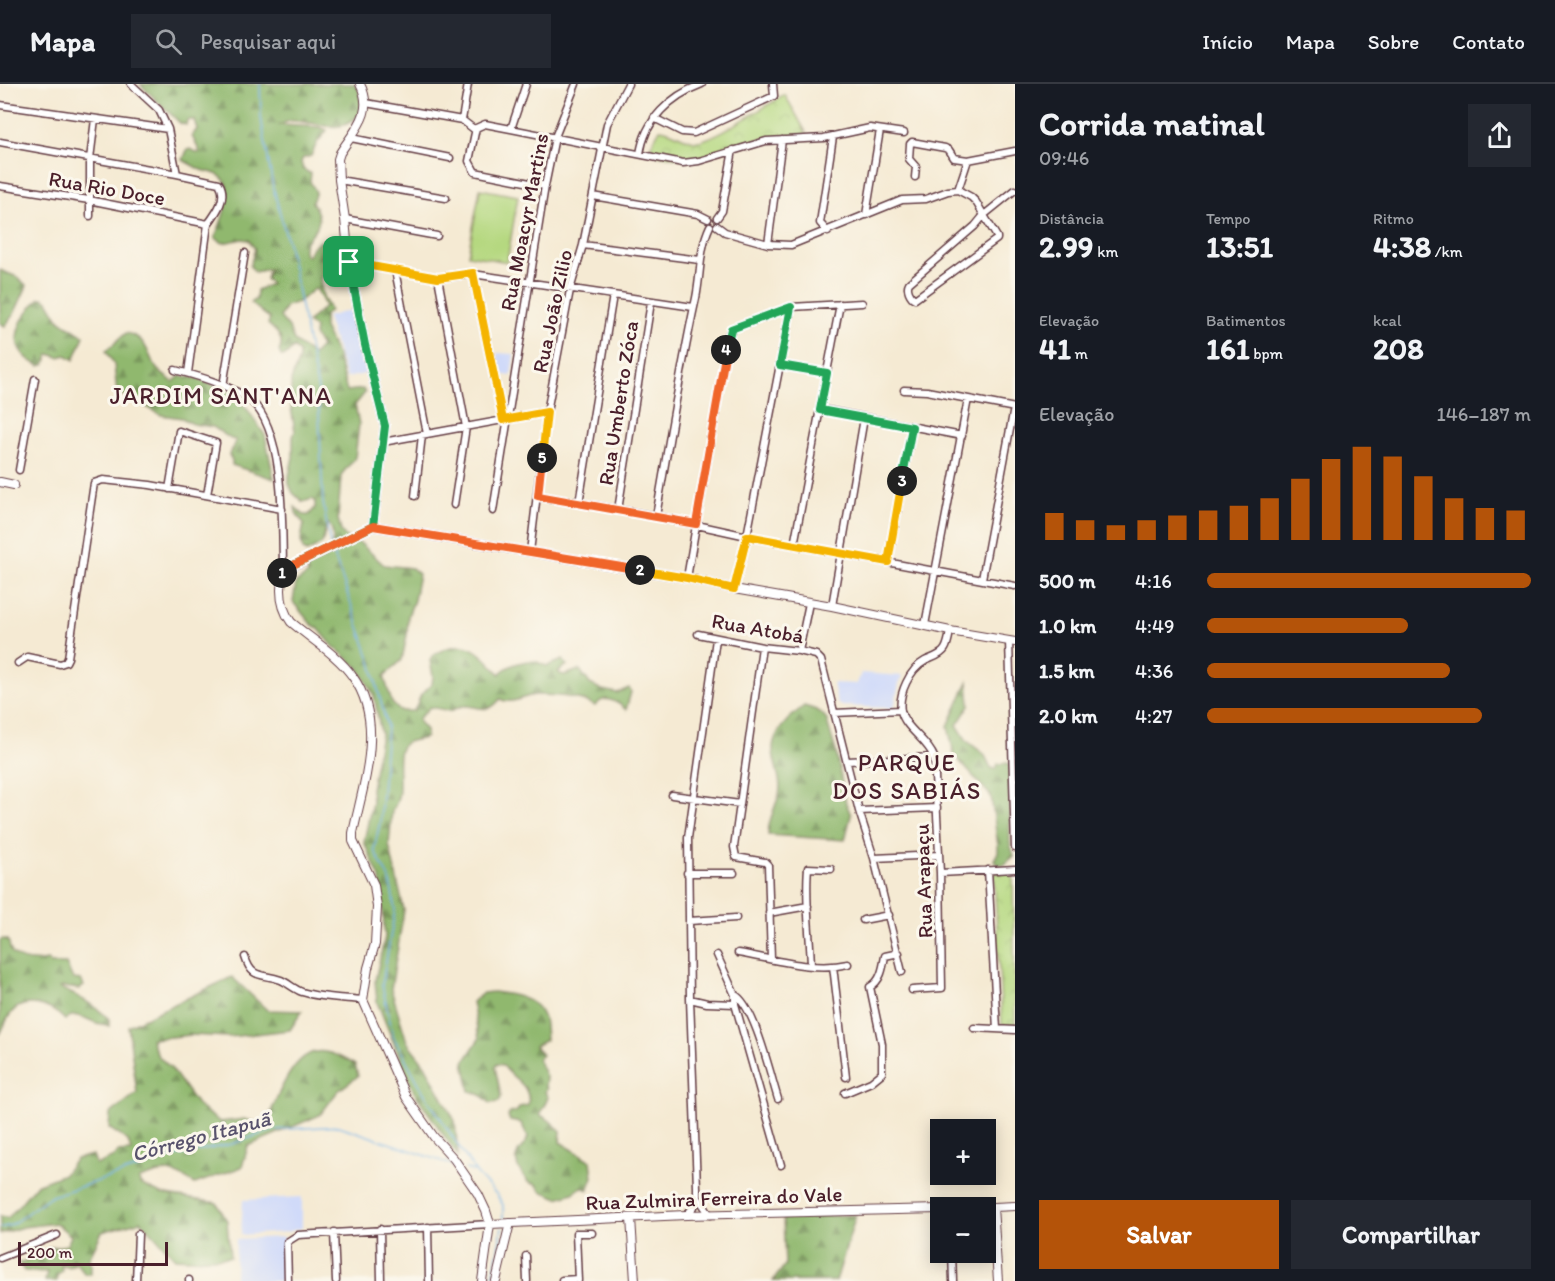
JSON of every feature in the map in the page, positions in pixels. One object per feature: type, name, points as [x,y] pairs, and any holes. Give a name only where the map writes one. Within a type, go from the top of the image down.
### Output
[{"type":"street","points":[[131,84],[154,104],[162,116],[168,129],[177,174]]},
{"type":"street","points":[[360,84],[366,103],[365,115],[338,159],[349,262],[365,345],[385,426],[373,526]]},
{"type":"street","points":[[462,120],[468,84]]},
{"type":"street","points":[[511,129],[526,84]]},
{"type":"street","name":"Rua Moacyr Martins","points":[[493,511],[545,186],[555,137],[576,84]]},
{"type":"street","name":"Rua João Zilio","points":[[530,552],[547,412],[570,290],[584,245],[607,124],[628,84]]},
{"type":"street","points":[[640,154],[646,130],[654,118],[670,101],[702,84]]},
{"type":"street","points":[[654,118],[682,132],[694,133],[774,96],[773,84]]},
{"type":"street","points":[[366,103],[462,120],[475,130]]},
{"type":"street","points":[[0,105],[168,129]]},
{"type":"street","points":[[155,128],[162,116]]},
{"type":"street","points":[[90,216],[90,159],[95,119]]},
{"type":"street","points":[[545,186],[475,172],[469,161],[475,130],[479,125],[485,124],[555,137],[683,163],[699,161],[766,141],[833,137],[870,128],[904,133]]},
{"type":"street","points":[[867,215],[880,130]]},
{"type":"street","points":[[828,232],[820,223],[833,137]]},
{"type":"street","points":[[351,138],[450,158]]},
{"type":"street","points":[[768,244],[782,140]]},
{"type":"street","points":[[0,142],[177,174],[219,183],[222,186],[221,204],[208,224],[188,373]]},
{"type":"street","points":[[915,177],[916,167],[909,159],[912,142],[945,148],[954,158],[968,160],[1015,151]]},
{"type":"street","points":[[656,516],[700,260],[705,237],[713,217],[717,218],[722,211],[733,150]]},
{"type":"street","points":[[958,190],[968,160]]},
{"type":"street","points":[[339,180],[446,198]]},
{"type":"street","name":"Rua Rio Doce","points":[[0,186],[89,200],[208,224]]},
{"type":"street","points":[[593,196],[698,214],[725,232],[768,244],[791,245],[828,232],[902,200],[926,199],[958,190],[971,197],[984,215],[997,237],[996,241],[918,297],[913,298],[909,284],[975,226],[984,215],[1015,190]]},
{"type":"street","points":[[345,219],[437,236]]},
{"type":"street","points":[[584,245],[700,260]]},
{"type":"street","points":[[223,386],[245,253]]},
{"type":"street","points":[[349,262],[438,278],[473,273],[570,290],[693,307]]},
{"type":"street","points":[[395,270],[425,435],[416,496]]},
{"type":"street","points":[[473,273],[506,420]]},
{"type":"street","points":[[438,278],[466,427],[454,505]]},
{"type":"street","points":[[579,503],[613,295]]},
{"type":"street","name":"Rua Umberto Zóca","points":[[618,510],[651,302]]},
{"type":"street","points":[[687,578],[729,333],[735,327],[791,307],[862,303]]},
{"type":"street","points":[[794,545],[840,304]]},
{"type":"street","points":[[734,589],[747,536],[791,307]]},
{"type":"street","points":[[780,365],[827,373]]},
{"type":"street","points":[[175,370],[241,394],[257,408],[265,423],[277,458],[282,509],[284,570],[280,589],[285,614],[353,677],[365,706],[370,732],[369,760],[352,833],[353,841],[374,885],[378,919],[363,1000],[406,1097],[454,1159],[478,1194],[486,1211],[501,1224]]},
{"type":"street","points":[[19,470],[35,379]]},
{"type":"street","points":[[904,390],[927,391],[1015,408],[982,579]]},
{"type":"street","points":[[925,625],[968,399]]},
{"type":"street","points":[[820,410],[962,436]]},
{"type":"street","points":[[383,442],[547,412]]},
{"type":"street","points":[[832,606],[864,418]]},
{"type":"street","points":[[888,562],[912,427]]},
{"type":"street","points":[[169,489],[179,431],[216,443],[207,495]]},
{"type":"street","points":[[18,663],[27,657],[60,664],[66,662],[68,658],[94,483],[103,480],[169,489],[282,509]]},
{"type":"street","points":[[0,482],[14,485]]},
{"type":"street","points":[[538,496],[656,516],[747,536],[1015,586]]},
{"type":"street","points":[[284,570],[373,526],[687,578],[950,631],[1012,641],[1015,848]]},
{"type":"street","points":[[799,651],[809,603]]},
{"type":"street","points":[[847,761],[934,757],[928,744],[908,723],[901,710],[905,685],[909,678],[923,662],[942,653],[950,631]]},
{"type":"street","name":"Rua Atobá","points":[[698,634],[762,647],[799,651],[816,656],[821,660],[859,811],[899,953],[902,972]]},
{"type":"street","points":[[686,1215],[694,1207],[698,1196],[690,999],[688,837],[716,639]]},
{"type":"street","points":[[762,647],[734,848],[736,856],[765,862],[768,865],[771,959]]},
{"type":"street","points":[[834,713],[901,710]]},
{"type":"street","name":"Rua Arapaçu","points":[[912,990],[942,988],[940,873],[934,757]]},
{"type":"street","points":[[672,795],[740,804]]},
{"type":"street","points":[[859,811],[937,808]]},
{"type":"street","points":[[874,858],[939,855]]},
{"type":"street","points":[[811,966],[806,891],[808,868],[831,868]]},
{"type":"street","points":[[940,873],[1015,868]]},
{"type":"street","points":[[988,870],[997,1029]]},
{"type":"street","points":[[687,873],[734,873]]},
{"type":"street","points":[[769,913],[808,906]]},
{"type":"street","points":[[863,920],[889,915]]},
{"type":"street","points":[[689,921],[736,918]]},
{"type":"street","points":[[738,953],[811,966],[848,964]]},
{"type":"street","points":[[845,1093],[871,1082],[882,1073],[882,1044],[870,987],[876,984],[882,972],[885,956],[899,953]]},
{"type":"street","points":[[717,955],[735,995],[735,1004],[781,1165]]},
{"type":"street","points":[[245,957],[253,973],[285,982],[303,992],[363,1000]]},
{"type":"street","points":[[833,966],[846,1077]]},
{"type":"street","points":[[735,995],[741,998],[753,1020],[778,1099]]},
{"type":"street","points":[[690,999],[707,1003],[735,1004]]},
{"type":"street","points":[[974,1028],[1015,1030]]},
{"type":"street","points":[[698,1196],[710,1215]]},
{"type":"street","points":[[996,1207],[1015,1206]]},
{"type":"street","name":"Rua Zulmira Ferreira do Vale","points":[[501,1224],[686,1215],[930,1209]]},
{"type":"street","points":[[631,1218],[635,1281]]},
{"type":"street","points":[[288,1281],[287,1242],[298,1235],[501,1224]]},
{"type":"street","points":[[482,1281],[501,1224]]},
{"type":"street","points":[[496,1281],[501,1224]]},
{"type":"street","points":[[428,1227],[429,1281]]},
{"type":"street","points":[[380,1229],[381,1281]]},
{"type":"street","points":[[334,1232],[336,1281]]},
{"type":"street","points":[[562,1281],[578,1280],[576,1233],[591,1233]]},
{"type":"street","points":[[136,1281],[138,1234]]},
{"type":"street","points":[[0,1258],[57,1235]]},
{"type":"street","points":[[996,1251],[998,1281]]},
{"type":"street","points":[[526,1256],[527,1281]]},
{"type":"street","points":[[952,1263],[953,1281]]},
{"type":"shaded area","points":[[354,309],[369,373],[346,378],[327,317]]},
{"type":"shaded area","points":[[497,353],[514,354],[511,376],[500,374]]},
{"type":"shaded area","points":[[861,673],[903,676],[899,683],[894,708],[841,706],[837,703],[833,683],[857,684]]},
{"type":"shaded area","points":[[302,1197],[302,1228],[286,1232],[241,1235],[243,1200]]},
{"type":"shaded area","points":[[284,1237],[285,1281],[235,1281],[236,1239]]},
{"type":"green space","points":[[140,84],[355,84],[359,90],[362,110],[355,119],[347,124],[331,126],[292,121],[280,125],[319,127],[327,130],[311,156],[303,158],[301,162],[303,169],[311,174],[310,181],[316,192],[312,202],[319,221],[306,242],[305,255],[308,256],[312,247],[321,241],[339,249],[336,262],[338,271],[328,271],[320,278],[323,296],[330,310],[324,316],[324,328],[337,355],[347,391],[363,389],[365,393],[355,405],[359,424],[355,458],[341,475],[338,519],[341,531],[346,537],[360,543],[384,565],[412,568],[419,574],[408,616],[402,660],[384,676],[392,703],[400,711],[414,711],[421,695],[432,684],[430,661],[432,656],[453,646],[462,646],[478,652],[500,674],[524,662],[534,661],[547,666],[563,660],[567,665],[558,672],[560,674],[565,675],[580,670],[590,684],[602,690],[617,693],[629,688],[631,692],[626,710],[619,704],[606,699],[595,706],[574,698],[543,695],[532,695],[509,701],[500,699],[494,705],[483,709],[465,706],[451,711],[430,707],[419,718],[419,722],[426,730],[426,737],[405,743],[400,751],[398,795],[392,810],[389,845],[404,910],[391,989],[407,1042],[425,1065],[455,1121],[458,1156],[414,1092],[377,1002],[375,980],[385,937],[380,878],[364,842],[381,734],[374,696],[359,668],[311,624],[293,602],[296,583],[308,574],[306,566],[316,562],[332,544],[333,538],[332,530],[327,523],[322,544],[307,552],[303,550],[301,540],[304,524],[296,513],[295,507],[304,515],[309,515],[315,508],[315,501],[312,499],[303,502],[293,493],[289,484],[295,431],[291,408],[291,381],[299,353],[294,347],[285,356],[281,356],[279,351],[281,339],[278,333],[268,324],[270,319],[251,303],[256,300],[257,290],[271,284],[266,279],[269,269],[255,272],[250,266],[255,249],[249,240],[223,243],[215,238],[226,206],[228,189],[226,182],[219,175],[199,169],[183,160],[187,150],[200,152],[192,136],[197,129],[194,120],[187,120],[186,125],[180,123]],"holes":[[[314,289],[317,290],[325,306],[307,323],[315,328],[314,335],[321,347],[313,355],[294,341],[289,328],[280,317],[286,306],[298,302]]]},
{"type":"green space","points":[[785,95],[807,134],[755,140],[692,160],[657,155],[652,150],[651,145],[660,129],[691,140],[703,140]]},
{"type":"green space","points":[[480,189],[518,196],[507,262],[468,255]]},
{"type":"green space","points":[[0,270],[17,277],[27,286],[14,314],[5,326],[0,323]]},
{"type":"green space","points":[[40,298],[48,301],[60,321],[84,336],[74,360],[66,355],[59,357],[49,354],[45,364],[40,366],[28,359],[21,351],[18,343],[20,325]]},
{"type":"green space","points":[[126,333],[133,335],[143,343],[157,369],[173,382],[180,376],[196,378],[235,395],[265,435],[274,479],[232,465],[229,455],[236,440],[213,427],[161,415],[117,393],[114,364],[106,351]]},
{"type":"green space","points":[[968,682],[970,705],[957,725],[967,741],[984,754],[991,768],[996,769],[998,764],[1009,763],[1010,843],[1014,856],[1004,865],[997,864],[994,860],[998,846],[991,796],[954,755],[948,726]]},
{"type":"green space","points":[[804,706],[817,710],[826,718],[836,752],[846,803],[851,815],[845,840],[768,835],[770,820],[780,789],[773,753],[774,741],[784,724]]},
{"type":"green space","points":[[1013,872],[1015,1025],[1002,1025],[994,873]]},
{"type":"green space","points":[[0,940],[8,940],[12,952],[21,959],[48,960],[51,964],[66,964],[73,979],[81,980],[84,986],[79,989],[60,988],[98,1009],[109,1019],[109,1026],[76,1016],[65,1020],[52,1010],[37,1004],[29,1004],[15,1010],[0,1034]]},
{"type":"green space","points":[[232,977],[267,1010],[302,1011],[290,1030],[229,1037],[191,1035],[151,1039],[158,1056],[171,1068],[198,1106],[220,1122],[244,1119],[266,1125],[278,1094],[291,1072],[306,1056],[320,1051],[331,1053],[355,1065],[358,1076],[338,1091],[320,1115],[248,1146],[242,1167],[195,1184],[180,1175],[168,1172],[139,1179],[140,1184],[161,1194],[217,1203],[227,1221],[230,1257],[175,1258],[141,1221],[102,1232],[89,1258],[91,1274],[85,1274],[76,1263],[70,1267],[61,1264],[62,1271],[57,1275],[57,1281],[45,1281],[47,1272],[24,1271],[19,1263],[44,1254],[48,1248],[67,1245],[71,1236],[56,1223],[23,1227],[0,1234],[0,1216],[8,1218],[36,1185],[64,1174],[76,1159],[93,1155],[96,1165],[114,1157],[118,1152],[131,1151],[128,1141],[109,1128],[110,1114],[137,1093],[128,1026]]},
{"type":"green space","points":[[483,993],[514,995],[529,1001],[540,1010],[543,1016],[546,1040],[535,1046],[542,1055],[538,1059],[546,1077],[545,1092],[548,1097],[540,1115],[561,1131],[560,1142],[591,1161],[593,1177],[588,1190],[582,1187],[558,1198],[541,1191],[537,1185],[528,1182],[518,1168],[516,1158],[528,1137],[521,1123],[510,1121],[508,1116],[520,1107],[528,1105],[528,1098],[524,1087],[503,1065],[497,1064],[495,1067],[501,1096],[499,1102],[490,1103],[481,1095],[470,1091],[464,1062],[479,1039],[472,1002]]},
{"type":"green space","points":[[856,1215],[836,1281],[773,1281],[785,1265],[783,1217]]},
{"type":"waterway","points":[[260,84],[261,118],[273,187],[288,243],[318,390],[323,502],[330,544]]},
{"type":"waterway","points":[[332,549],[371,662],[387,726],[380,822],[374,850],[390,880],[395,910],[382,985],[393,1036],[424,1093],[476,1173],[497,1195],[503,1205],[503,1220]]},
{"type":"waterway","name":"Córrego Itapuã","points":[[0,1228],[11,1225],[49,1197],[175,1156],[232,1144],[272,1130],[339,1126],[453,1165]]},
{"type":"waterway","name":"Córrego Itapuã","points":[[466,1169],[476,1172]]},
{"type":"waterway","points":[[492,1281],[502,1228]]},
{"type":"district","name":"JARDIM SANT'ANA","points":[[221,395]]},
{"type":"district","name":"PARQUE DOS SABIÁS","points":[[907,776]]},
{"type":"route","points":[[349,262],[365,345],[385,426],[373,526],[287,568],[283,567],[282,573],[287,572],[287,568],[331,547],[373,526],[687,578],[734,589],[747,536],[888,562],[912,427],[820,410],[827,373],[780,365],[791,307],[735,327],[729,333],[696,524],[538,496],[547,412],[503,420],[473,273],[438,278],[349,262]]}]
